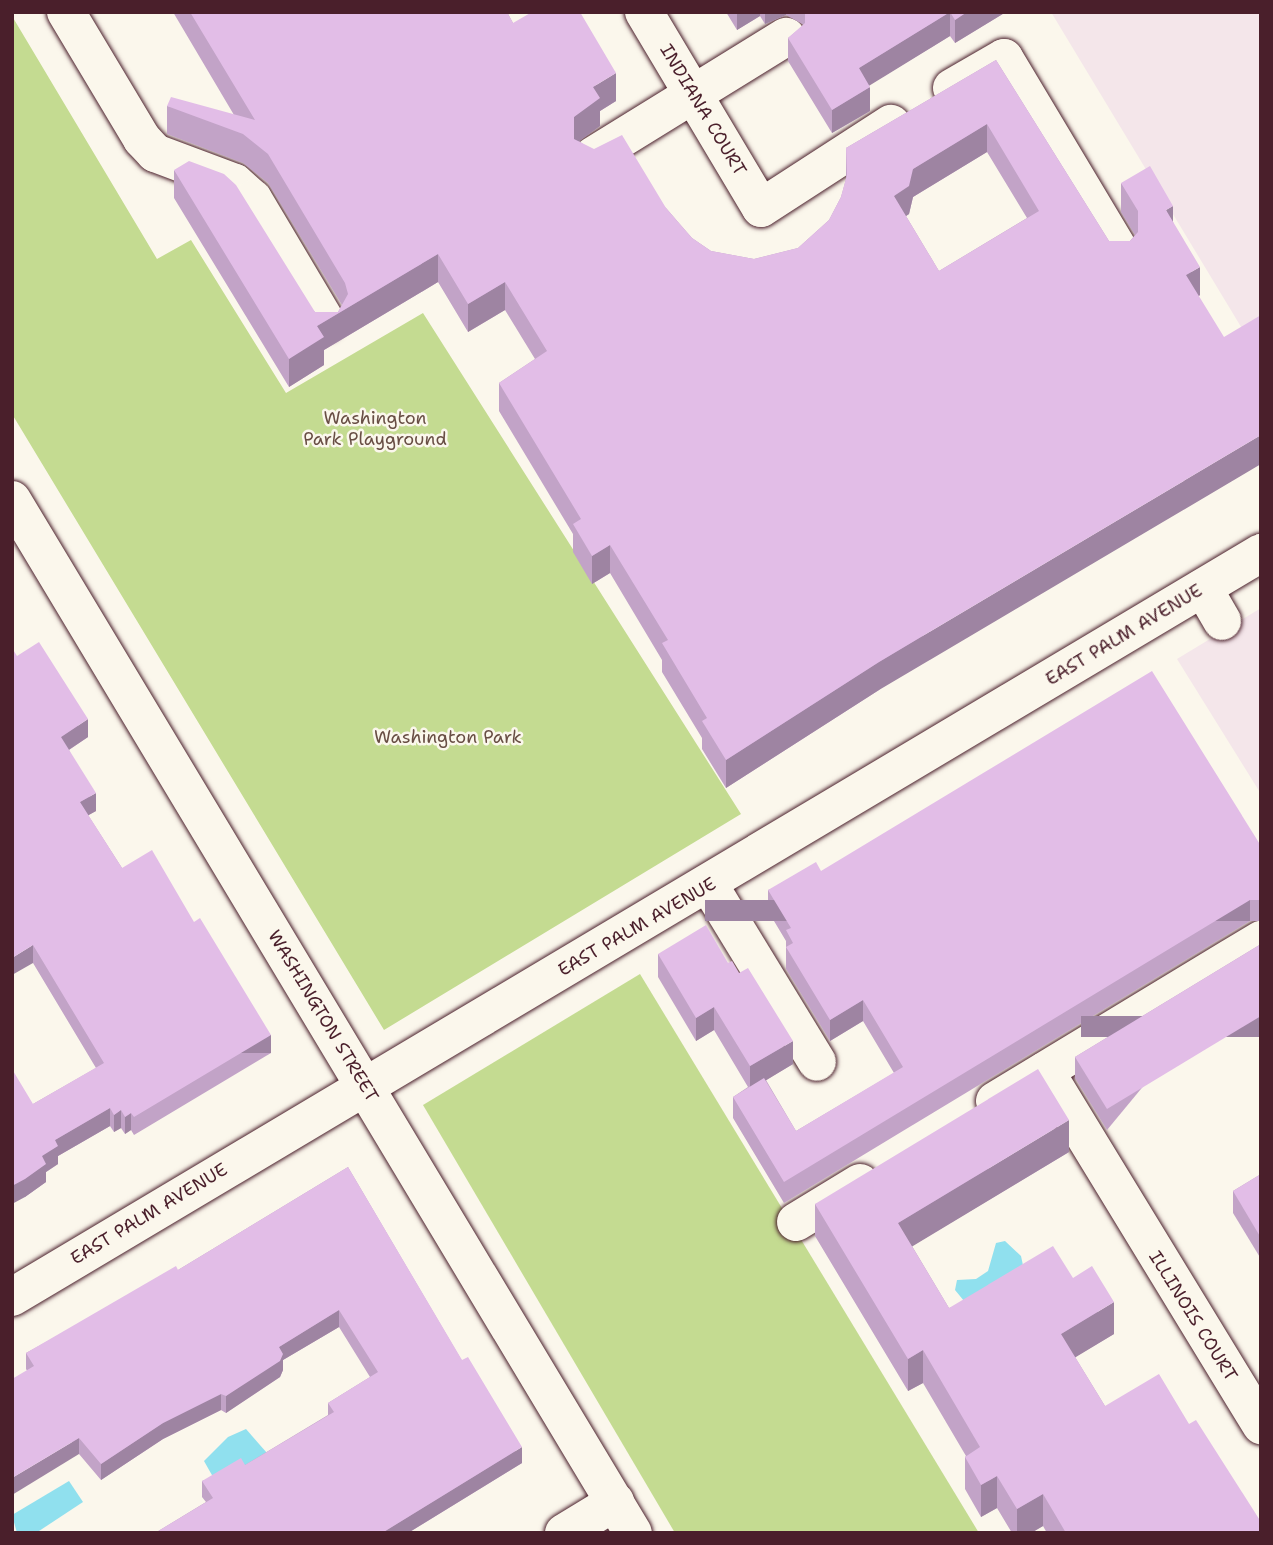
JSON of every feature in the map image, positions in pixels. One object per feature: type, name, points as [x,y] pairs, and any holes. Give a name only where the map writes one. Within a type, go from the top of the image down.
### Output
[{"type":"street","points":[[65,12],[142,139],[155,153],[235,183],[253,199],[326,322]]},
{"type":"street","name":"INDIANA COURT","points":[[644,12],[761,208],[835,157],[1004,58],[1119,250]]},
{"type":"street","points":[[593,156],[786,37]]},
{"type":"street","name":"WASHINGTON STREET","points":[[12,500],[25,547],[364,1085],[624,1518]]},
{"type":"street","name":"EAST PALM AVENUE","points":[[12,1297],[364,1085],[709,885],[1261,553]]},
{"type":"street","points":[[1203,588],[1222,621]]},
{"type":"street","points":[[709,885],[817,1062]]},
{"type":"street","points":[[962,1121],[1261,940]]},
{"type":"street","name":"ILLINOIS COURT","points":[[1045,1071],[1261,1425]]},
{"type":"street","points":[[796,1222],[891,1164]]},
{"type":"street","points":[[564,1533],[624,1518]]},
{"type":"shaded area","points":[[1051,12],[1261,12],[1261,360]]},
{"type":"shaded area","points":[[1261,608],[1261,794],[1177,659]]},
{"type":"green space","name":"Washington Park","points":[[12,16],[157,259],[191,240],[286,393],[423,313],[741,814],[384,1030],[12,414]]},
{"type":"green space","points":[[640,974],[979,1533],[675,1533],[423,1105]]},
{"type":"water","points":[[1005,1241],[1021,1256],[1024,1270],[969,1307],[955,1290],[957,1280],[976,1279],[988,1271],[996,1243]]},
{"type":"water","points":[[246,1429],[267,1453],[217,1484],[204,1461],[228,1437]]},
{"type":"water","points":[[69,1481],[83,1502],[36,1533],[17,1533],[12,1515]]},
{"type":"building","points":[[190,12],[507,12],[513,23],[532,12],[580,12],[616,73],[593,87],[600,98],[574,117],[574,139],[594,149],[622,135],[666,208],[692,238],[711,251],[754,259],[798,248],[829,220],[841,197],[847,175],[846,148],[996,60],[1109,241],[1130,241],[1138,232],[1138,211],[1121,183],[1150,166],[1173,206],[1166,210],[1200,267],[1186,275],[1224,337],[1261,315],[1261,435],[879,662],[726,760],[702,721],[707,718],[662,643],[668,640],[610,545],[592,556],[573,524],[581,519],[499,383],[547,351],[505,282],[468,304],[438,254],[317,326],[324,337],[289,359],[174,170],[189,161],[224,174],[236,185],[315,312],[338,312],[348,294],[345,283],[268,154],[243,134],[167,106],[171,97],[255,120]],"holes":[[[987,124],[1039,211],[939,271],[894,196],[909,186],[913,169]]]},
{"type":"building","points":[[805,12],[950,12],[859,68],[870,87],[832,110],[788,38],[805,23]]},
{"type":"building","points":[[950,12],[967,12],[955,20]]},
{"type":"building","points":[[39,642],[88,719],[61,737],[96,793],[80,802],[122,868],[152,850],[194,922],[200,918],[271,1035],[134,1117],[131,1113],[125,1117],[121,1110],[114,1115],[110,1108],[55,1140],[58,1146],[42,1156],[46,1164],[12,1186],[12,1069],[33,1104],[104,1063],[33,945],[12,958],[12,648],[17,656]]},
{"type":"building","points":[[1152,671],[1261,846],[1261,900],[1250,900],[784,1182],[733,1097],[764,1078],[796,1131],[903,1067],[863,1000],[830,1020],[786,947],[793,943],[786,930],[791,928],[768,890],[816,862],[821,871]]},
{"type":"building","points":[[706,925],[728,963],[732,961],[739,973],[748,968],[793,1041],[750,1066],[714,1007],[696,1018],[658,954]]},
{"type":"building","points":[[1261,944],[1261,1016],[1107,1109],[1075,1057]]},
{"type":"building","points":[[1038,1069],[1069,1120],[898,1223],[949,1308],[1053,1246],[1073,1278],[1092,1266],[1114,1302],[1061,1334],[1105,1406],[1159,1374],[1189,1424],[1196,1420],[1261,1522],[1261,1533],[1066,1533],[1043,1494],[1017,1509],[997,1476],[981,1485],[965,1457],[980,1447],[923,1350],[908,1359],[815,1204]]},
{"type":"building","points":[[348,1167],[462,1360],[468,1357],[522,1447],[382,1533],[155,1533],[213,1498],[202,1481],[241,1458],[245,1465],[334,1412],[328,1403],[378,1372],[339,1310],[279,1347],[283,1354],[280,1361],[226,1396],[221,1394],[163,1423],[101,1464],[79,1438],[12,1478],[12,1379],[34,1366],[26,1353],[176,1266],[178,1270]]},
{"type":"building","points":[[1261,1174],[1261,1238],[1233,1191]]},
{"type":"park label","name":"Washington Park Playground","points":[[375,429]]}]
